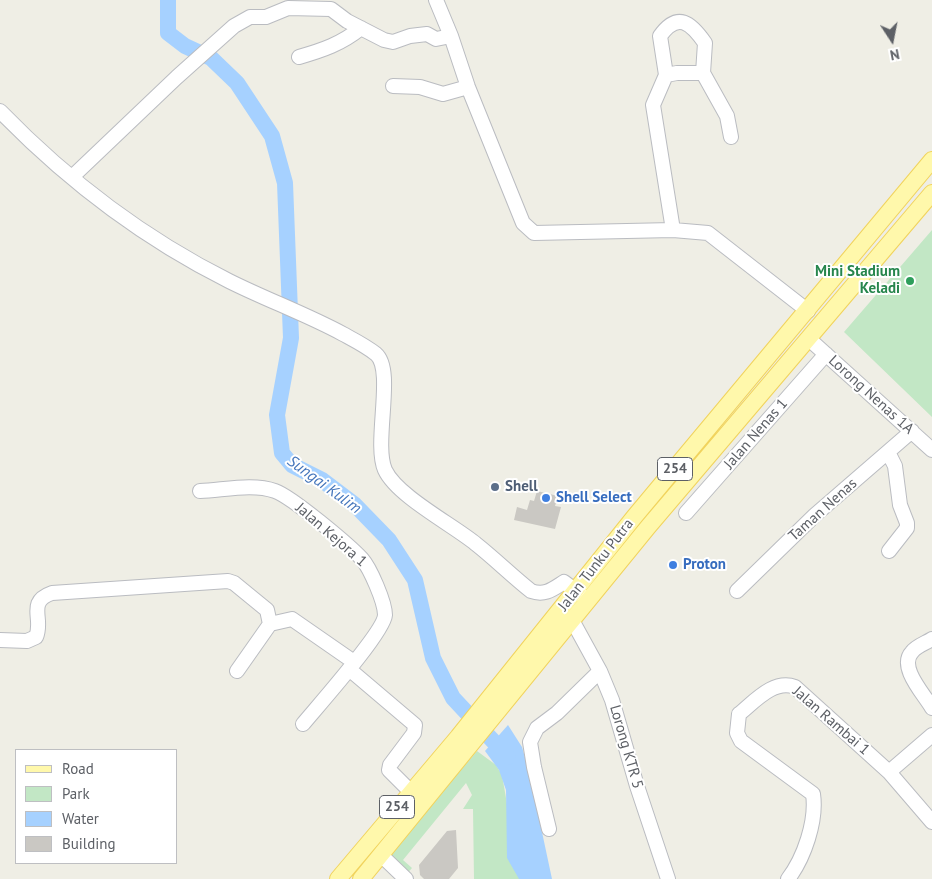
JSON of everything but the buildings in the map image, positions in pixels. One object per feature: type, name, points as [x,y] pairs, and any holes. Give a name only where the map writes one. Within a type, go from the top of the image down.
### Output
[{"type":"main road","name":"Jalan Tunku Putra","points":[[338,879],[410,791],[502,708],[572,620],[582,596],[635,516],[932,160]]},
{"type":"main road","name":"Jalan Tunku Putra","points":[[361,879],[398,834],[464,742],[489,698],[582,596],[809,339],[932,193]]},
{"type":"main road","points":[[776,348],[793,340],[809,339],[807,326],[811,306]]},
{"type":"main road","points":[[377,831],[386,838],[398,834]]},
{"type":"main road","points":[[354,859],[374,852],[381,855]]},
{"type":"street","points":[[436,0],[451,36],[468,87],[523,223],[534,233],[673,230],[708,233],[811,306]]},
{"type":"street","points":[[72,177],[176,77],[234,26],[250,16],[266,17],[288,8],[330,5],[347,21],[384,40],[393,42],[410,36],[427,34],[436,38],[451,36]]},
{"type":"street","points":[[673,230],[653,104],[666,75],[660,36],[667,26],[678,21],[686,23],[705,43],[703,73],[727,116],[730,137]]},
{"type":"street","points":[[299,57],[330,48],[348,39],[361,28]]},
{"type":"street","points":[[666,75],[703,73]]},
{"type":"street","points":[[393,86],[420,86],[443,94],[468,87]]},
{"type":"street","points":[[0,111],[53,162],[101,202],[147,235],[228,281],[308,315],[378,355],[384,368],[381,448],[385,469],[400,488],[475,543],[531,591],[540,594],[553,590],[564,582],[582,596]]},
{"type":"street","name":"Lorong Nenas 1A","points":[[809,339],[932,450]]},
{"type":"street","name":"Jalan Nenas 1","points":[[686,513],[826,354]]},
{"type":"street","name":"Taman Nenas","points":[[737,592],[815,515],[912,431]]},
{"type":"street","points":[[888,452],[895,466],[900,505],[907,523],[907,528],[889,551]]},
{"type":"street","name":"Jalan Kejora 1","points":[[200,491],[255,487],[276,491],[299,506],[362,558],[370,569],[385,616],[379,628],[351,666],[303,724]]},
{"type":"street","points":[[0,640],[27,641],[36,637],[38,633],[38,604],[44,596],[52,593],[226,581],[234,583],[267,610],[270,624]]},
{"type":"street","points":[[236,670],[270,624],[292,619],[351,666],[415,725],[414,733],[390,765],[389,770],[410,791]]},
{"type":"street","name":"Lorong KTR 5","points":[[572,620],[600,671],[612,700],[640,796],[668,879]]},
{"type":"street","points":[[932,639],[912,651],[908,660],[909,671],[932,708]]},
{"type":"street","points":[[550,829],[534,767],[530,742],[537,728],[557,713],[600,671]]},
{"type":"street","name":"Jalan Rambai 1","points":[[788,879],[804,848],[809,830],[813,794],[741,741],[737,733],[739,714],[777,685],[786,683],[795,687],[889,772],[932,822]]},
{"type":"street","points":[[889,772],[932,735]]},
{"type":"street","points":[[381,855],[404,878]]},
{"type":"green space","name":"Mini Stadium Keladi","points":[[932,230],[932,417],[844,332]]},
{"type":"green space","points":[[477,751],[496,765],[502,775],[520,879],[474,879],[473,809],[463,809],[472,795],[466,783],[403,860],[412,868],[404,877],[385,858]]},
{"type":"water","points":[[508,725],[522,747],[529,771],[552,879],[519,879],[507,858],[506,790],[499,770],[485,751]]},
{"type":"waterway","name":"Sungai Kulim","points":[[168,0],[168,33],[185,46],[211,58],[237,83],[272,136],[285,183],[291,338],[277,415],[282,453],[292,465],[322,480],[355,505],[389,540],[415,580],[433,658],[453,698],[508,757]]},
{"type":"place","name":"Mini Stadium Keladi","points":[[910,281]]},
{"type":"place","name":"Shell","points":[[495,487]]},
{"type":"place","name":"Shell Select","points":[[546,498]]},
{"type":"place","name":"Proton","points":[[673,565]]}]
